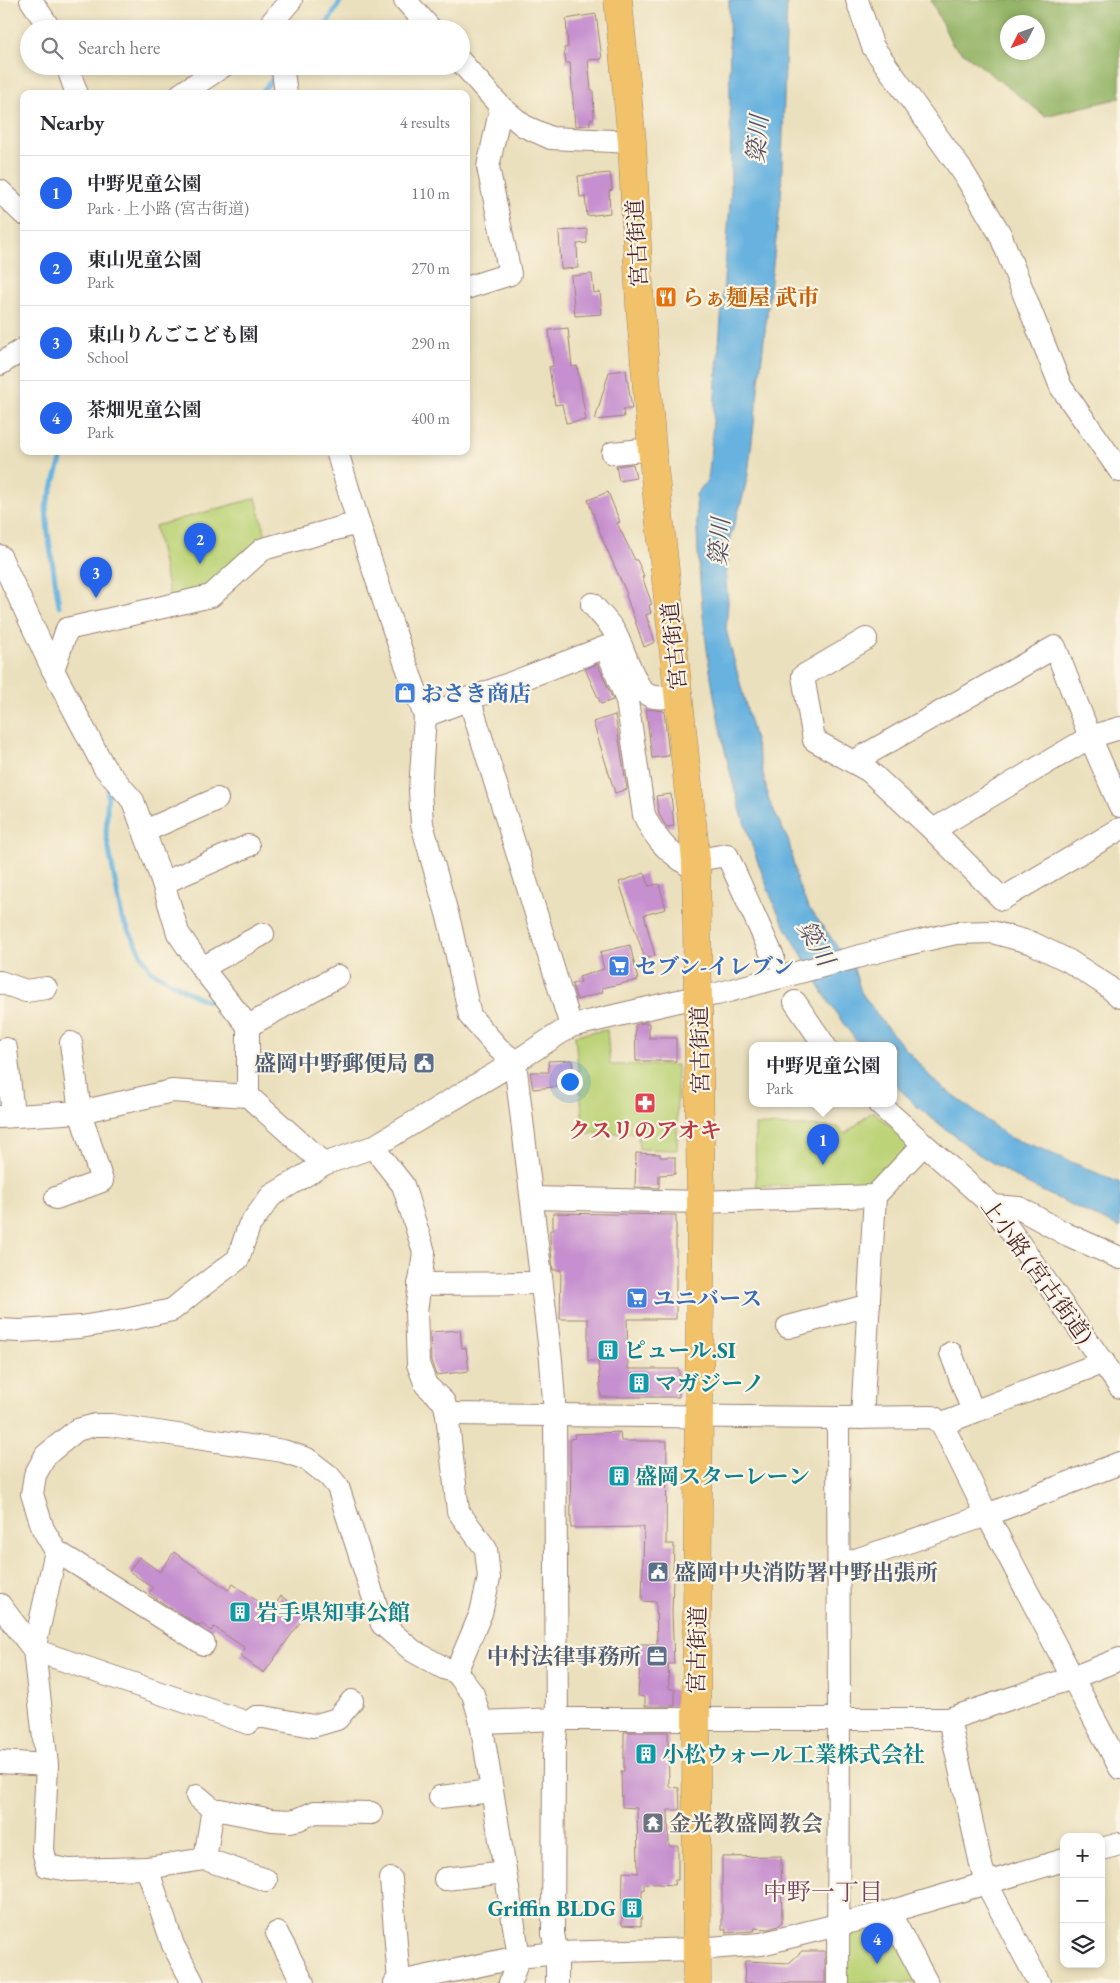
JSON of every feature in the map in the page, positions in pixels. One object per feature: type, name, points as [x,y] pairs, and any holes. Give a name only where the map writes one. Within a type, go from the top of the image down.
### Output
[{"type":"highway","name":"宮古街道","points":[[618,0],[632,142],[640,305],[652,449],[680,696],[696,865],[701,1202],[696,1720],[697,1983]]},
{"type":"street","points":[[32,0],[44,20]]},
{"type":"street","points":[[274,20],[291,0]]},
{"type":"street","points":[[405,0],[423,20]]},
{"type":"street","points":[[856,0],[873,47],[963,172],[1000,234],[1061,386],[1120,471]]},
{"type":"street","points":[[470,72],[502,107],[524,126],[551,138],[632,142]]},
{"type":"street","points":[[70,75],[76,90]]},
{"type":"street","points":[[187,90],[210,75]]},
{"type":"street","points":[[284,75],[286,90]]},
{"type":"street","points":[[470,287],[510,274],[488,167],[502,107]]},
{"type":"street","points":[[0,191],[20,210]]},
{"type":"street","points":[[0,364],[20,352]]},
{"type":"street","points":[[613,453],[652,449]]},
{"type":"street","points":[[338,455],[358,522],[425,716],[420,790],[422,824],[445,906],[470,1016],[498,1048],[515,1062],[551,1360],[554,1414],[556,1719],[554,1751],[553,1934],[558,1953],[557,1983]]},
{"type":"street","points":[[53,670],[67,629],[211,596],[263,548],[358,522]]},
{"type":"street","points":[[0,556],[53,670],[104,767],[133,801],[164,883],[178,933],[202,968],[248,1026],[248,1096]]},
{"type":"street","points":[[592,604],[614,631],[626,654],[638,686],[646,694],[655,697],[680,696]]},
{"type":"street","points":[[866,639],[804,676],[814,740],[869,771],[933,830],[1002,899],[1120,829]]},
{"type":"street","points":[[425,716],[606,646],[627,701],[644,815],[650,830],[669,852],[696,865],[727,855],[773,957]]},
{"type":"street","points":[[852,762],[1055,647],[1090,737],[1120,806]]},
{"type":"street","points":[[469,698],[571,1026]]},
{"type":"street","points":[[933,830],[1090,737],[1120,728]]},
{"type":"street","points":[[145,831],[217,799]]},
{"type":"street","points":[[164,883],[248,846]]},
{"type":"street","points":[[0,1330],[20,1332],[80,1327],[172,1310],[238,1259],[249,1226],[271,1196],[324,1164],[374,1147],[571,1026],[718,994],[898,946],[956,934],[992,932],[1032,943],[1069,960],[1120,997]]},
{"type":"street","points":[[202,968],[263,934]]},
{"type":"street","points":[[248,1026],[338,976]]},
{"type":"street","points":[[0,982],[26,991],[46,988]]},
{"type":"street","points":[[795,1002],[822,1042]]},
{"type":"street","points":[[56,1198],[102,1181],[80,1112],[71,1044]]},
{"type":"street","points":[[6,1049],[6,1116],[80,1112],[172,1091],[248,1096],[324,1164]]},
{"type":"street","name":"上小路 (宮古街道)","points":[[882,1107],[994,1206],[1119,1384]]},
{"type":"street","points":[[862,1418],[875,1196],[923,1145]]},
{"type":"street","points":[[374,1147],[403,1185],[424,1252],[416,1312],[418,1364],[426,1385],[444,1402],[458,1511],[486,1549],[488,1578],[481,1613],[456,1672]]},
{"type":"street","points":[[532,1198],[701,1202],[875,1196]]},
{"type":"street","points":[[994,1206],[1019,1208],[1066,1234],[1120,1258]]},
{"type":"street","points":[[419,1284],[541,1283]]},
{"type":"street","points":[[788,1327],[868,1305]]},
{"type":"street","points":[[951,1353],[973,1412]]},
{"type":"street","points":[[942,1424],[1104,1362]]},
{"type":"street","points":[[447,1414],[932,1418],[942,1424],[1120,1768]]},
{"type":"street","points":[[838,1418],[838,1983]]},
{"type":"street","points":[[204,1644],[56,1551],[43,1530],[32,1494],[35,1475],[46,1455],[77,1430],[95,1425],[111,1425],[283,1451],[307,1459],[329,1476],[338,1487],[382,1624],[413,1651],[444,1668],[456,1672],[473,1694],[481,1722],[519,1957],[510,1983]]},
{"type":"street","points":[[838,1566],[987,1514],[1120,1463]]},
{"type":"street","points":[[56,1551],[34,1650],[46,1765],[43,1850],[47,1866],[70,1870],[147,1868],[204,1859],[266,1880]]},
{"type":"street","points":[[0,1605],[34,1650],[248,1723],[256,1717],[264,1716],[313,1726],[337,1719],[352,1701]]},
{"type":"street","points":[[481,1722],[556,1719],[949,1718],[1072,1678],[1120,1659]]},
{"type":"street","points":[[949,1718],[982,1869],[1039,1983]]},
{"type":"street","points":[[0,1762],[46,1765]]},
{"type":"street","points":[[440,1797],[492,1791]]},
{"type":"street","points":[[197,1796],[216,1812]]},
{"type":"street","points":[[204,1859],[212,1814],[220,1810],[272,1820],[290,1821],[315,1812],[371,1813]]},
{"type":"street","points":[[1105,1848],[1120,1844]]},
{"type":"street","points":[[391,1879],[397,1983],[519,1957],[558,1953],[698,1949],[761,1944],[889,1912],[1060,1861]]},
{"type":"street","points":[[147,1868],[173,1945],[193,1983]]},
{"type":"street","points":[[445,1879],[505,1872]]},
{"type":"street","points":[[889,1912],[927,1983]]},
{"type":"street","points":[[277,1933],[303,1983]]},
{"type":"green space","points":[[931,0],[1120,0],[1120,98],[1045,116],[952,44]]},
{"type":"green space","points":[[256,498],[267,540],[206,589],[170,597],[155,526]]},
{"type":"green space","points":[[607,1030],[610,1065],[677,1065],[677,1150],[639,1149],[638,1133],[584,1133],[575,1035]]},
{"type":"green space","points":[[873,1111],[912,1145],[871,1186],[756,1186],[755,1125],[838,1127],[845,1134]]},
{"type":"green space","points":[[880,1923],[890,1928],[920,1983],[845,1983],[846,1936]]},
{"type":"water","name":"簗川","points":[[729,0],[787,0],[781,197],[748,474],[729,541],[726,583],[728,602],[726,630],[759,755],[769,801],[789,842],[797,881],[807,905],[854,969],[861,992],[884,1024],[934,1081],[1010,1138],[1039,1148],[1120,1183],[1120,1228],[1027,1184],[978,1154],[915,1105],[897,1086],[897,1042],[858,1042],[852,1035],[815,979],[778,913],[762,873],[746,828],[721,734],[706,638],[698,542],[696,494],[707,481],[709,473],[731,191]]},
{"type":"building","points":[[596,14],[602,59],[588,60],[591,90],[593,90],[594,119],[590,119],[590,125],[575,126],[570,63],[566,63],[564,48],[568,47],[566,19]]},
{"type":"building","points":[[610,173],[612,190],[609,191],[610,213],[587,216],[585,196],[580,197],[578,176]]},
{"type":"building","points":[[587,229],[587,243],[577,244],[578,268],[561,269],[559,231]]},
{"type":"building","points":[[592,274],[594,293],[600,292],[602,314],[575,316],[571,276]]},
{"type":"building","points":[[568,328],[572,367],[577,366],[586,420],[566,423],[562,404],[555,405],[549,367],[553,366],[549,330]]},
{"type":"building","points":[[626,370],[632,409],[623,409],[624,417],[595,420],[609,372]]},
{"type":"building","points":[[633,464],[636,478],[619,481],[616,466]]},
{"type":"building","points":[[608,492],[620,522],[617,523],[644,576],[642,577],[652,604],[649,605],[651,613],[646,615],[655,642],[644,647],[627,594],[604,543],[588,500]]},
{"type":"building","points":[[598,664],[613,700],[601,704],[585,669]]},
{"type":"building","points":[[646,709],[664,711],[669,756],[652,758]]},
{"type":"building","points":[[615,715],[627,789],[615,793],[593,722]]},
{"type":"building","points":[[671,794],[674,826],[666,827],[659,814],[656,796]]},
{"type":"building","points":[[645,873],[649,886],[659,884],[666,909],[644,915],[655,956],[645,959],[619,882]]},
{"type":"building","name":"セブン-イレブン","points":[[630,945],[638,980],[602,988],[603,992],[577,1000],[572,984],[581,982],[579,977],[604,969],[600,952]]},
{"type":"building","points":[[649,1023],[649,1038],[676,1038],[676,1061],[636,1061],[635,1025]]},
{"type":"building","points":[[572,1060],[574,1085],[533,1089],[530,1072],[549,1072],[548,1061]]},
{"type":"building","points":[[636,1153],[660,1154],[660,1157],[675,1157],[675,1174],[659,1175],[659,1188],[635,1187]]},
{"type":"building","points":[[553,1213],[676,1215],[676,1319],[627,1319],[628,1369],[679,1369],[679,1397],[601,1397],[598,1361],[588,1361],[588,1319],[560,1319],[561,1270],[553,1270],[550,1240],[550,1230],[553,1230]]},
{"type":"building","points":[[460,1330],[462,1348],[466,1348],[469,1371],[436,1375],[431,1361],[430,1332]]},
{"type":"building","name":"盛岡スターレーン","points":[[620,1432],[621,1441],[667,1441],[666,1544],[674,1544],[672,1613],[674,1664],[668,1664],[669,1688],[675,1690],[675,1706],[645,1706],[645,1697],[638,1696],[640,1664],[637,1664],[637,1644],[657,1644],[656,1602],[642,1601],[644,1527],[571,1528],[570,1439],[575,1438],[574,1434]]},
{"type":"building","name":"岩手県知事公館","points":[[174,1552],[228,1590],[233,1584],[271,1611],[281,1596],[306,1614],[264,1673],[240,1656],[245,1648],[214,1627],[211,1631],[202,1624],[200,1626],[163,1603],[149,1593],[153,1588],[129,1571],[139,1557],[160,1572]]},
{"type":"building","points":[[624,1732],[668,1732],[669,1787],[679,1788],[680,1810],[668,1810],[669,1846],[678,1846],[678,1880],[675,1880],[674,1885],[644,1883],[644,1890],[642,1890],[641,1926],[622,1925],[623,1872],[638,1873],[637,1808],[622,1807],[621,1771],[624,1771]]},
{"type":"building","points":[[781,1856],[782,1923],[768,1929],[755,1928],[754,1931],[726,1933],[726,1929],[722,1929],[722,1857]]},
{"type":"building","points":[[802,1951],[825,1951],[825,1983],[744,1983],[745,1961],[789,1963]]},
{"type":"waterway","points":[[329,20],[341,0]]},
{"type":"waterway","points":[[263,90],[276,75]]},
{"type":"waterway","points":[[59,606],[46,507],[63,455]]},
{"type":"waterway","points":[[108,790],[106,834],[122,918],[150,970],[197,997],[208,1001]]},
{"type":"place","name":"らぁ麺屋 武市","points":[[666,297]]},
{"type":"place","name":"東山児童公園","points":[[200,564]]},
{"type":"place","name":"東山りんごこども園","points":[[96,598]]},
{"type":"place","name":"おさき商店","points":[[405,693]]},
{"type":"place","name":"セブン-イレブン","points":[[619,966]]},
{"type":"place","name":"盛岡中野郵便局","points":[[424,1063]]},
{"type":"place","name":"クスリのアオキ","points":[[645,1103]]},
{"type":"place","name":"中野児童公園","points":[[823,1165]]},
{"type":"place","name":"ユニバース","points":[[637,1298]]},
{"type":"place","name":"ピュール.SI","points":[[608,1350]]},
{"type":"place","name":"マガジーノ","points":[[639,1383]]},
{"type":"place","name":"盛岡スターレーン","points":[[619,1476]]},
{"type":"place","name":"盛岡中央消防署中野出張所","points":[[658,1572]]},
{"type":"place","name":"岩手県知事公館","points":[[240,1612]]},
{"type":"place","name":"中村法律事務所","points":[[657,1656]]},
{"type":"place","name":"小松ウォール工業株式会社","points":[[646,1754]]},
{"type":"place","name":"金光教盛岡教会","points":[[653,1823]]},
{"type":"place","name":"Griffin BLDG","points":[[632,1908]]},
{"type":"place","name":"茶畑児童公園","points":[[877,1964]]},
{"type":"district","name":"中野一丁目","points":[[823,1891]]}]
